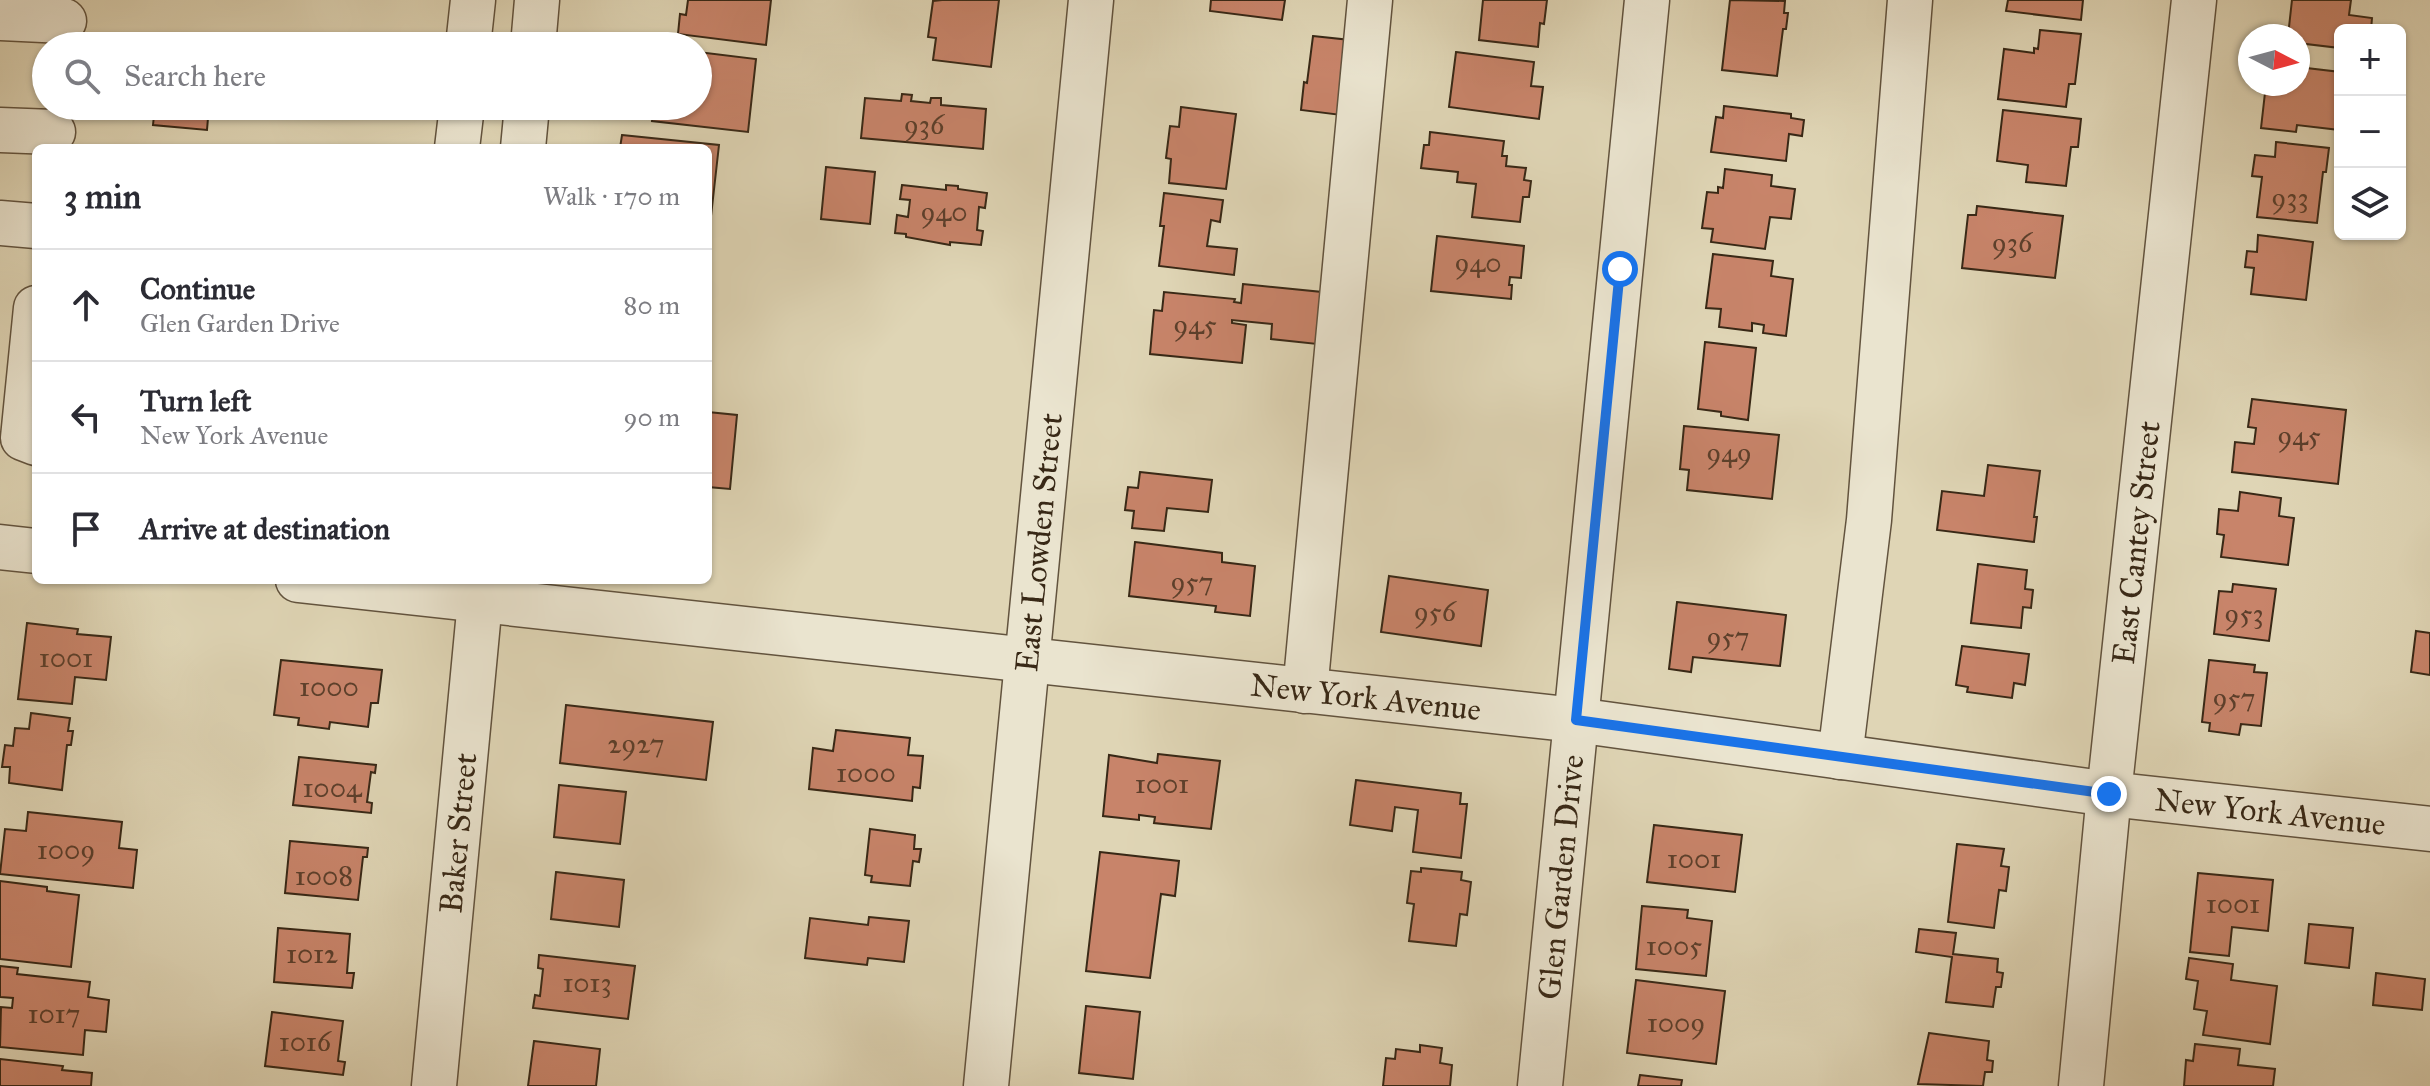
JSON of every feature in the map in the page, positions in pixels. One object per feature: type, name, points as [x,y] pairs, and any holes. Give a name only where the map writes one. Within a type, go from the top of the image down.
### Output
[{"type":"street","points":[[0,7],[1,0]]},
{"type":"street","points":[[470,32],[473,0]]},
{"type":"street","points":[[534,32],[537,0]]},
{"type":"street","name":"East Lowden Street","points":[[986,1086],[1091,0]]},
{"type":"street","points":[[1305,691],[1370,0]]},
{"type":"street","name":"Glen Garden Drive","points":[[1540,1086],[1647,0]]},
{"type":"street","points":[[1840,757],[1869,520],[1910,0]]},
{"type":"street","name":"East Cantey Street","points":[[2081,1086],[2194,0]]},
{"type":"street","points":[[0,18],[63,22]]},
{"type":"street","points":[[457,144],[460,120]]},
{"type":"street","points":[[523,144],[526,120]]},
{"type":"street","points":[[0,130],[53,129]]},
{"type":"street","points":[[0,223],[32,226]]},
{"type":"street","points":[[20,440],[23,328]]},
{"type":"street","points":[[0,547],[32,551]]},
{"type":"street","name":"New York Avenue","points":[[371,584],[481,590],[1027,660],[1576,720],[2109,794],[2430,829]]},
{"type":"street","name":"Baker Street","points":[[434,1086],[481,590]]},
{"type":"building","points":[[688,0],[771,0],[766,45],[712,38],[712,32],[678,32],[680,14],[686,15]]},
{"type":"building","points":[[999,0],[991,67],[933,60],[936,38],[928,37],[933,1]]},
{"type":"building","points":[[1211,0],[1285,0],[1282,20],[1210,11]]},
{"type":"building","points":[[1483,0],[1547,0],[1544,24],[1540,23],[1538,47],[1479,40]]},
{"type":"building","points":[[1730,0],[1785,1],[1784,13],[1788,13],[1777,76],[1722,70]]},
{"type":"building","points":[[2008,0],[2083,0],[2081,20],[2006,11]]},
{"type":"building","points":[[2292,0],[2351,0],[2349,15],[2372,18],[2372,24],[2334,24],[2334,47],[2310,44],[2310,24],[2289,24]]},
{"type":"building","points":[[2040,30],[2081,34],[2075,84],[2069,84],[2066,107],[1998,99],[2004,49],[2034,53],[2034,48],[2038,49]]},
{"type":"building","points":[[1313,36],[1350,40],[1341,115],[1301,110]]},
{"type":"building","points":[[1456,52],[1534,62],[1531,86],[1543,87],[1539,119],[1449,107]]},
{"type":"building","points":[[712,54],[756,59],[748,132],[652,121],[712,120]]},
{"type":"building","points":[[2310,68],[2334,71],[2334,129],[2297,125],[2296,132],[2261,128],[2265,96],[2310,96]]},
{"type":"building","points":[[902,94],[912,95],[911,101],[930,103],[931,98],[941,98],[941,105],[986,109],[983,149],[861,138],[865,98],[901,101]]},
{"type":"building","points":[[1724,106],[1791,114],[1791,118],[1804,120],[1802,136],[1789,134],[1786,161],[1711,152],[1716,117],[1723,118]]},
{"type":"building","points":[[1181,107],[1236,114],[1226,189],[1169,183],[1171,159],[1166,158],[1170,126],[1179,127]]},
{"type":"building","points":[[2003,110],[2081,119],[2078,147],[2071,147],[2066,186],[2026,182],[2028,165],[1997,161]]},
{"type":"building","points":[[154,120],[208,120],[207,130],[153,125]]},
{"type":"building","points":[[1430,132],[1504,141],[1502,156],[1507,156],[1506,166],[1526,168],[1524,180],[1531,181],[1529,197],[1523,197],[1520,222],[1472,217],[1476,184],[1457,182],[1458,172],[1421,168],[1424,145],[1429,145]]},
{"type":"building","points":[[622,135],[709,144],[621,144]]},
{"type":"building","points":[[2276,142],[2329,148],[2317,223],[2257,217],[2262,177],[2252,176],[2255,155],[2275,157]]},
{"type":"building","points":[[712,144],[719,145],[712,207]]},
{"type":"building","points":[[826,167],[875,172],[870,224],[821,219]]},
{"type":"building","points":[[1725,169],[1772,175],[1771,186],[1795,189],[1791,219],[1770,217],[1765,249],[1711,242],[1713,229],[1702,228],[1707,192],[1718,193],[1718,187],[1723,188]]},
{"type":"building","points":[[902,185],[946,190],[946,185],[958,186],[958,189],[987,193],[985,208],[979,207],[977,230],[983,231],[981,245],[950,242],[950,245],[895,233],[897,215],[908,217],[910,200],[900,199]]},
{"type":"building","points":[[1164,193],[1223,200],[1220,222],[1211,220],[1207,246],[1237,249],[1234,275],[1159,266]]},
{"type":"building","points":[[1977,206],[2063,216],[2055,278],[1962,268],[1968,215],[1976,215]]},
{"type":"building","points":[[2258,235],[2313,242],[2306,300],[2251,294],[2254,268],[2245,267],[2247,251],[2257,252]]},
{"type":"building","points":[[1437,236],[1524,246],[1521,278],[1510,277],[1511,299],[1431,291]]},
{"type":"building","points":[[1713,254],[1773,261],[1771,276],[1793,279],[1786,336],[1763,333],[1764,325],[1752,323],[1752,331],[1719,327],[1721,309],[1706,308]]},
{"type":"building","points":[[1243,284],[1322,292],[1317,344],[1271,339],[1272,324],[1232,320],[1232,323],[1246,325],[1242,363],[1150,354],[1154,310],[1162,311],[1164,292],[1235,299],[1234,302],[1241,303]]},
{"type":"building","points":[[1705,342],[1756,348],[1748,420],[1698,409]]},
{"type":"building","points":[[2252,399],[2346,410],[2338,484],[2232,472],[2235,442],[2254,444],[2256,428],[2248,427]]},
{"type":"building","points":[[712,412],[737,415],[730,489],[712,487]]},
{"type":"building","points":[[1684,426],[1779,435],[1772,499],[1687,490],[1689,470],[1680,469]]},
{"type":"building","points":[[1988,465],[2040,471],[2034,542],[1937,530],[1942,491],[1984,496]]},
{"type":"building","points":[[1140,472],[1212,480],[1208,512],[1167,508],[1164,531],[1132,528],[1134,511],[1125,510],[1128,487],[1138,488]]},
{"type":"building","points":[[2240,492],[2281,498],[2279,516],[2294,518],[2288,565],[2221,557],[2224,535],[2217,534],[2219,509],[2238,511]]},
{"type":"building","points":[[1135,542],[1222,553],[1222,562],[1255,566],[1250,616],[1215,612],[1216,606],[1129,596]]},
{"type":"building","points":[[1978,564],[2027,570],[2025,589],[2033,590],[2031,608],[2023,607],[2021,628],[1971,623]]},
{"type":"building","points":[[1389,576],[1488,590],[1481,646],[1381,632]]},
{"type":"building","points":[[2233,584],[2276,589],[2269,641],[2214,634],[2219,591],[2232,592]]},
{"type":"building","points":[[1677,602],[1786,615],[1780,666],[1693,657],[1691,672],[1669,669]]},
{"type":"building","points":[[27,623],[78,629],[77,634],[111,637],[106,680],[75,677],[72,704],[18,699]]},
{"type":"building","points":[[2416,631],[2430,633],[2430,675],[2411,672]]},
{"type":"building","points":[[1962,646],[2029,654],[2025,685],[2014,683],[2012,698],[1967,692],[1968,687],[1956,685]]},
{"type":"building","points":[[281,660],[382,670],[378,703],[371,703],[368,727],[330,722],[329,729],[298,725],[299,718],[274,715]]},
{"type":"building","points":[[2209,660],[2255,665],[2254,672],[2267,673],[2261,726],[2241,724],[2239,735],[2209,731],[2210,723],[2202,722]]},
{"type":"building","points":[[566,705],[713,722],[706,780],[560,763]]},
{"type":"building","points":[[31,713],[70,718],[68,731],[73,731],[71,745],[67,745],[62,790],[9,783],[10,767],[2,767],[5,745],[13,746],[15,728],[29,729]]},
{"type":"building","points":[[836,730],[910,738],[908,755],[923,756],[920,788],[913,787],[912,801],[809,789],[813,748],[833,751]]},
{"type":"building","points":[[1158,754],[1220,761],[1211,829],[1154,823],[1155,817],[1139,815],[1139,820],[1103,816],[1109,755],[1157,763]]},
{"type":"building","points":[[299,757],[376,765],[375,773],[371,772],[367,802],[372,803],[371,813],[293,805]]},
{"type":"building","points":[[1356,780],[1461,793],[1460,804],[1467,804],[1461,858],[1413,852],[1418,810],[1395,807],[1392,831],[1350,825]]},
{"type":"building","points":[[559,785],[626,792],[620,844],[554,837]]},
{"type":"building","points":[[28,812],[122,822],[119,848],[137,850],[133,888],[0,874],[5,829],[26,831]]},
{"type":"building","points":[[1654,825],[1742,835],[1735,892],[1647,882]]},
{"type":"building","points":[[870,829],[915,835],[914,849],[921,849],[919,862],[913,861],[910,886],[871,882],[872,876],[865,875]]},
{"type":"building","points":[[290,841],[368,848],[367,857],[363,857],[358,900],[285,893]]},
{"type":"building","points":[[1957,844],[2004,849],[2001,866],[2009,867],[2006,891],[1999,890],[1994,928],[1948,922]]},
{"type":"building","points":[[1100,852],[1179,861],[1175,896],[1161,894],[1150,978],[1086,971]]},
{"type":"building","points":[[1421,868],[1462,872],[1461,880],[1471,882],[1467,915],[1460,914],[1456,946],[1409,941],[1414,904],[1407,903],[1411,871],[1421,872]]},
{"type":"building","points":[[556,872],[624,880],[619,927],[551,919]]},
{"type":"building","points":[[2198,873],[2273,880],[2268,931],[2232,927],[2229,956],[2190,952]]},
{"type":"building","points":[[0,881],[79,895],[71,967],[0,959]]},
{"type":"building","points":[[1642,906],[1688,910],[1687,918],[1712,921],[1706,976],[1636,969]]},
{"type":"building","points":[[869,917],[909,921],[904,962],[868,958],[867,965],[805,958],[810,918],[868,925]]},
{"type":"building","points":[[2309,924],[2353,928],[2349,968],[2305,963]]},
{"type":"building","points":[[278,928],[350,934],[347,973],[354,973],[352,988],[274,982]]},
{"type":"building","points":[[1919,929],[1956,933],[1953,954],[1998,959],[1997,972],[2003,973],[2001,987],[1996,987],[1993,1007],[1946,1002],[1952,957],[1916,952]]},
{"type":"building","points":[[539,955],[635,966],[628,1019],[533,1008],[535,995],[540,996],[543,969],[538,968]]},
{"type":"building","points":[[2189,958],[2233,964],[2231,980],[2277,986],[2270,1044],[2203,1035],[2207,1011],[2194,1009],[2198,981],[2186,979]]},
{"type":"building","points":[[0,966],[18,968],[17,974],[90,982],[88,997],[109,1000],[106,1032],[85,1030],[83,1055],[0,1047],[1,1007],[12,1008],[13,998],[0,997]]},
{"type":"building","points":[[2376,973],[2425,979],[2422,1010],[2373,1005]]},
{"type":"building","points":[[1636,980],[1725,991],[1716,1064],[1627,1053]]},
{"type":"building","points":[[1086,1006],[1140,1012],[1133,1079],[1079,1073]]},
{"type":"building","points":[[272,1012],[343,1021],[338,1061],[345,1062],[343,1075],[265,1066]]},
{"type":"building","points":[[1929,1033],[1989,1041],[1987,1060],[1993,1061],[1992,1072],[1985,1072],[1983,1086],[1918,1084]]},
{"type":"building","points":[[534,1041],[600,1049],[596,1086],[528,1086]]},
{"type":"building","points":[[2195,1044],[2240,1049],[2238,1065],[2275,1069],[2273,1086],[2184,1086],[2186,1060],[2193,1061]]},
{"type":"building","points":[[1420,1045],[1442,1048],[1440,1063],[1452,1065],[1450,1086],[1383,1086],[1386,1058],[1395,1059],[1396,1049],[1420,1052]]},
{"type":"building","points":[[0,1059],[63,1066],[62,1070],[92,1073],[91,1086],[0,1086]]},
{"type":"building","points":[[1640,1075],[1682,1080],[1681,1086],[1638,1086]]},
{"type":"route","points":[[1620,269],[1576,720],[2109,794]]}]
